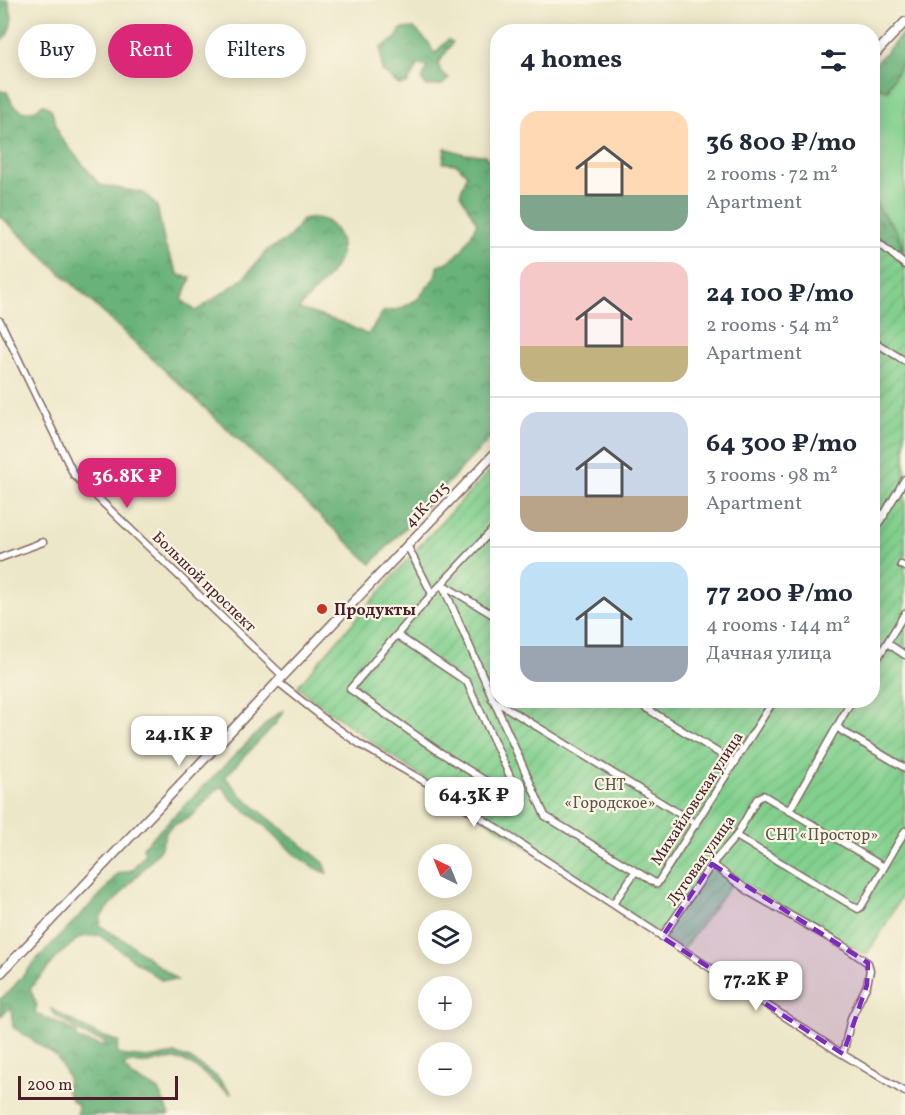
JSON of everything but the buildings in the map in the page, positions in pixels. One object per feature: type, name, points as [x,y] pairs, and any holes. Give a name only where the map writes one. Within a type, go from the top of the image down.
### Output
[{"type":"main road","points":[[880,49],[905,22]]},
{"type":"main road","name":"41К-015","points":[[0,974],[490,458]]},
{"type":"street","points":[[880,244],[905,265]]},
{"type":"street","name":"Большой проспект","points":[[0,321],[74,475],[281,679],[327,721],[361,745],[429,784],[682,950],[905,1092]]},
{"type":"street","points":[[880,345],[905,361]]},
{"type":"street","points":[[880,522],[905,479]]},
{"type":"street","points":[[880,513],[884,516]]},
{"type":"street","points":[[397,635],[467,682],[518,794],[516,797],[513,798],[438,751],[350,689],[432,594],[490,537]]},
{"type":"street","points":[[0,558],[43,542]]},
{"type":"street","points":[[407,545],[432,594]]},
{"type":"street","points":[[442,584],[490,613]]},
{"type":"street","points":[[442,584],[490,694]]},
{"type":"street","points":[[880,655],[905,613]]},
{"type":"street","points":[[887,644],[905,655]]},
{"type":"street","points":[[496,708],[545,816],[635,872]]},
{"type":"street","points":[[507,708],[696,824]]},
{"type":"street","points":[[646,708],[735,763]]},
{"type":"street","name":"Михайловская улица","points":[[613,904],[635,872],[657,884],[768,708]]},
{"type":"street","points":[[847,708],[789,811],[884,867]]},
{"type":"street","points":[[837,726],[905,768]]},
{"type":"street","name":"Луговая улица","points":[[662,937],[712,864],[736,836],[759,797],[763,795],[789,811]]},
{"type":"street","points":[[736,836],[858,909],[905,831]]},
{"type":"street","points":[[712,864],[751,893],[868,963],[870,970],[867,985],[851,1018],[843,1054]]},
{"type":"highlighted area","points":[[712,864],[868,963],[867,985],[843,1054],[662,937]]},
{"type":"green space","points":[[0,0],[8,0],[12,17],[9,34],[0,41]]},
{"type":"green space","points":[[414,28],[429,43],[434,54],[448,40],[453,42],[438,64],[441,72],[449,78],[442,85],[427,86],[422,81],[427,66],[418,65],[407,84],[399,85],[382,71],[381,48],[396,38],[401,29]]},
{"type":"green space","points":[[905,31],[905,55],[887,90],[880,88],[880,58]]},
{"type":"green space","points":[[905,55],[905,258],[900,254],[903,246],[892,224],[880,210],[880,88],[888,90]]},
{"type":"green space","points":[[0,91],[7,92],[13,105],[24,112],[36,110],[43,104],[51,109],[60,137],[100,185],[144,193],[157,206],[165,246],[179,275],[191,278],[182,300],[196,311],[244,278],[267,250],[288,239],[303,219],[319,218],[333,227],[340,239],[341,250],[338,261],[325,281],[299,309],[343,323],[368,335],[383,312],[400,309],[418,299],[436,276],[438,266],[457,255],[477,223],[460,194],[467,175],[457,164],[443,163],[445,148],[464,154],[485,155],[490,163],[490,438],[371,564],[0,216]]},
{"type":"green space","points":[[880,210],[899,237],[900,254],[880,238]]},
{"type":"green space","points":[[880,238],[905,258],[905,890],[866,955],[735,879],[683,949],[439,789],[297,687],[424,541],[490,471],[490,708],[880,708]]},
{"type":"green space","points":[[284,710],[275,724],[225,777],[244,798],[324,863],[327,873],[294,854],[272,832],[230,798],[222,786],[190,817],[168,830],[159,851],[101,916],[100,926],[129,943],[177,980],[161,980],[99,935],[80,937],[59,955],[30,989],[37,1005],[35,1013],[77,1033],[77,1039],[106,1047],[105,1042],[86,1036],[54,1014],[51,1009],[94,1033],[119,1042],[117,1051],[120,1055],[147,1058],[176,1054],[190,1059],[216,1076],[232,1094],[185,1062],[165,1060],[131,1063],[123,1067],[130,1073],[130,1076],[159,1090],[169,1115],[77,1115],[78,1105],[68,1093],[68,1078],[57,1057],[13,1027],[11,1007],[0,1017],[0,999],[105,890],[117,874],[132,870],[145,854],[143,847],[273,717]]},
{"type":"place","name":"Продукты","points":[[322,609]]},
{"type":"park label","name":"СНТ «Городское»","points":[[610,793]]},
{"type":"park label","name":"СНТ «Простор»","points":[[822,834]]}]
